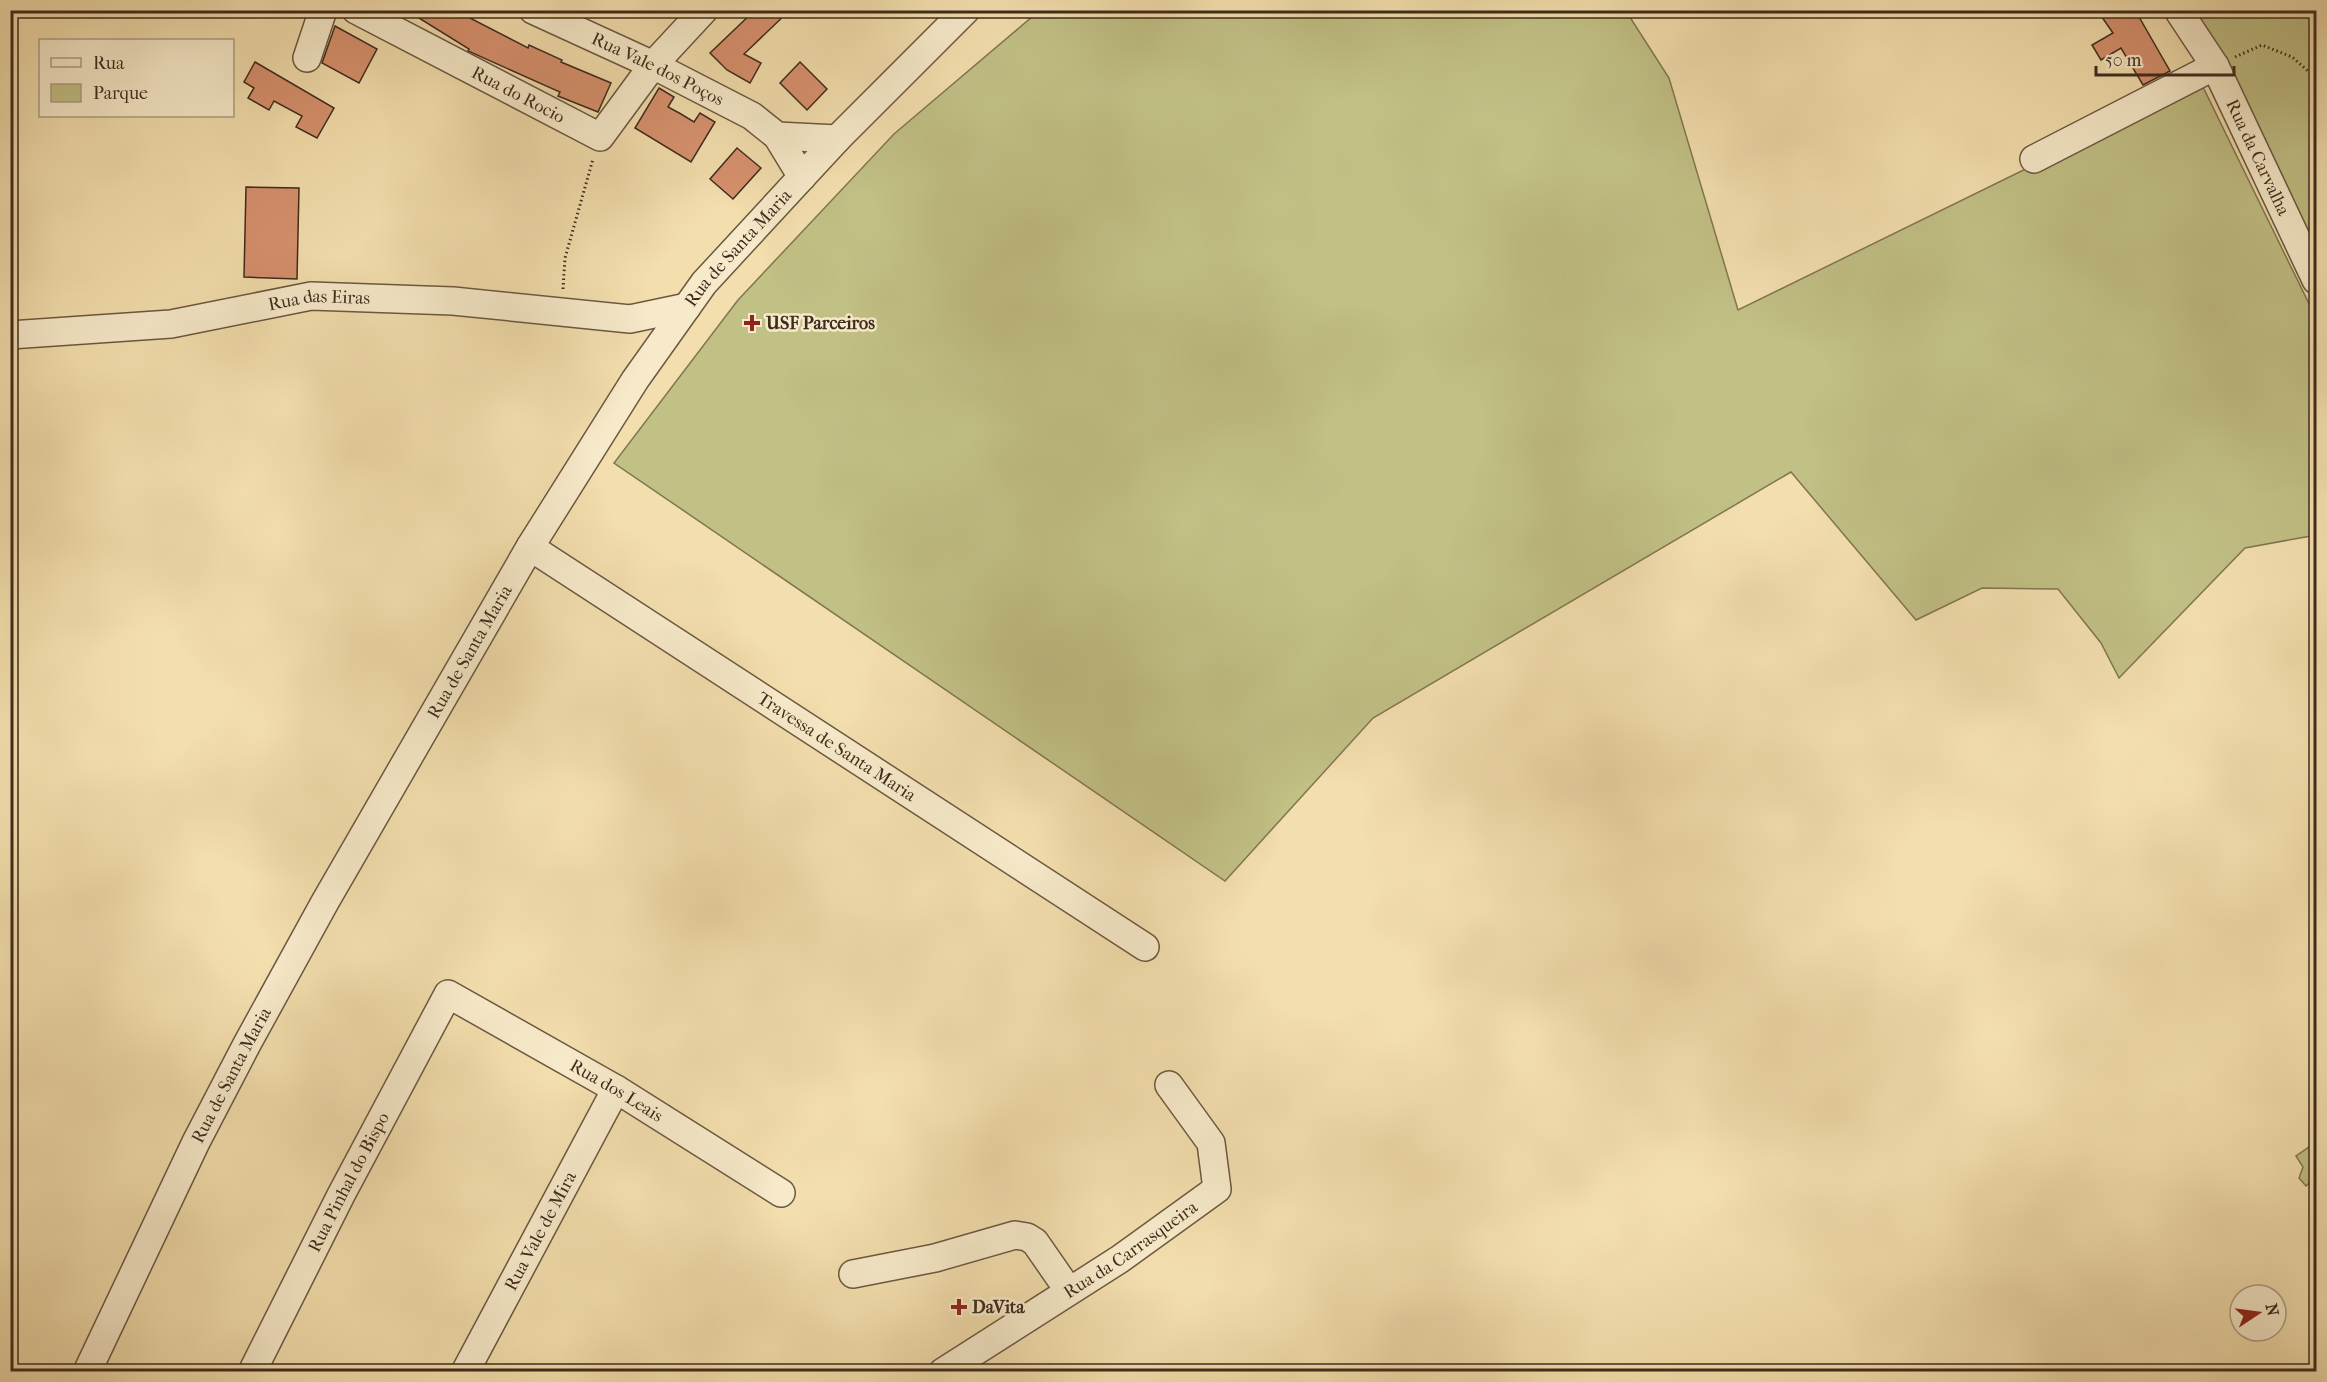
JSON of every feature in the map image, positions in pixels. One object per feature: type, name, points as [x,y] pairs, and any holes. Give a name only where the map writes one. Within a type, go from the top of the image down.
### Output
[{"type":"street","points":[[308,58],[323,10]]},
{"type":"street","name":"Rua do Rocio","points":[[356,10],[600,137]]},
{"type":"street","name":"Rua Vale dos Poços","points":[[533,10],[653,64],[752,116],[777,136],[802,177]]},
{"type":"street","points":[[600,137],[653,64],[704,10]]},
{"type":"street","name":"Rua de Santa Maria","points":[[87,1371],[196,1142],[246,1044],[325,902],[530,547],[635,380],[704,283],[837,139],[966,10]]},
{"type":"street","name":"Rua da Carvalha","points":[[2178,10],[2215,66],[2316,280]]},
{"type":"street","points":[[2034,159],[2215,66]]},
{"type":"street","points":[[777,136],[837,139]]},
{"type":"street","name":"Rua das Eiras","points":[[10,335],[171,324],[311,296],[453,301],[630,319],[687,307]]},
{"type":"street","points":[[630,319],[662,344]]},
{"type":"street","name":"Travessa de Santa Maria","points":[[530,547],[1145,947]]},
{"type":"street","name":"Rua dos Leais","points":[[448,994],[616,1089],[781,1193]]},
{"type":"street","name":"Rua Pinhal do Bispo","points":[[252,1371],[341,1195],[448,994]]},
{"type":"street","name":"Rua da Carrasqueira","points":[[943,1371],[1120,1259],[1216,1189],[1211,1143],[1169,1085]]},
{"type":"street","name":"Rua Vale de Mira","points":[[465,1371],[616,1089]]},
{"type":"street","points":[[853,1274],[935,1258],[1015,1235],[1027,1237],[1035,1242],[1069,1291]]},
{"type":"path","points":[[2215,66],[2262,45],[2292,57],[2316,78]]},
{"type":"path","points":[[562,312],[565,258],[600,137]]},
{"type":"green space","points":[[1039,11],[1626,11],[1669,78],[1738,310],[2201,83],[2316,318],[2316,535],[2245,548],[2119,678],[2101,643],[2058,589],[1982,588],[1916,620],[1791,472],[1373,718],[1225,881],[614,463],[738,300],[894,134]]},
{"type":"green space","points":[[2189,11],[2316,11],[2316,257]]},
{"type":"green space","points":[[2312,1145],[2316,1148],[2316,1177],[2306,1186],[2299,1178],[2303,1167],[2296,1156]]},
{"type":"building","points":[[406,10],[470,10],[466,16],[528,48],[529,45],[562,60],[561,62],[611,83],[598,112],[558,96],[560,92],[468,51],[469,49]]},
{"type":"building","points":[[755,10],[790,10],[744,54],[761,63],[750,83],[727,70],[710,53]]},
{"type":"building","points":[[2097,10],[2135,10],[2170,71],[2143,85],[2121,48],[2101,60],[2092,45],[2113,33]]},
{"type":"building","points":[[335,26],[377,49],[359,83],[322,63]]},
{"type":"building","points":[[255,62],[334,108],[317,138],[296,127],[302,116],[274,101],[269,110],[248,98],[254,88],[244,82]]},
{"type":"building","points":[[800,62],[827,89],[807,110],[780,83]]},
{"type":"building","points":[[659,88],[674,97],[668,107],[694,122],[700,113],[715,122],[691,162],[635,128]]},
{"type":"building","points":[[737,148],[761,168],[733,199],[710,179]]},
{"type":"building","points":[[246,187],[299,188],[297,279],[244,277]]},
{"type":"place","name":"USF Parceiros","points":[[752,323]]},
{"type":"place","name":"DaVita","points":[[959,1307]]}]
